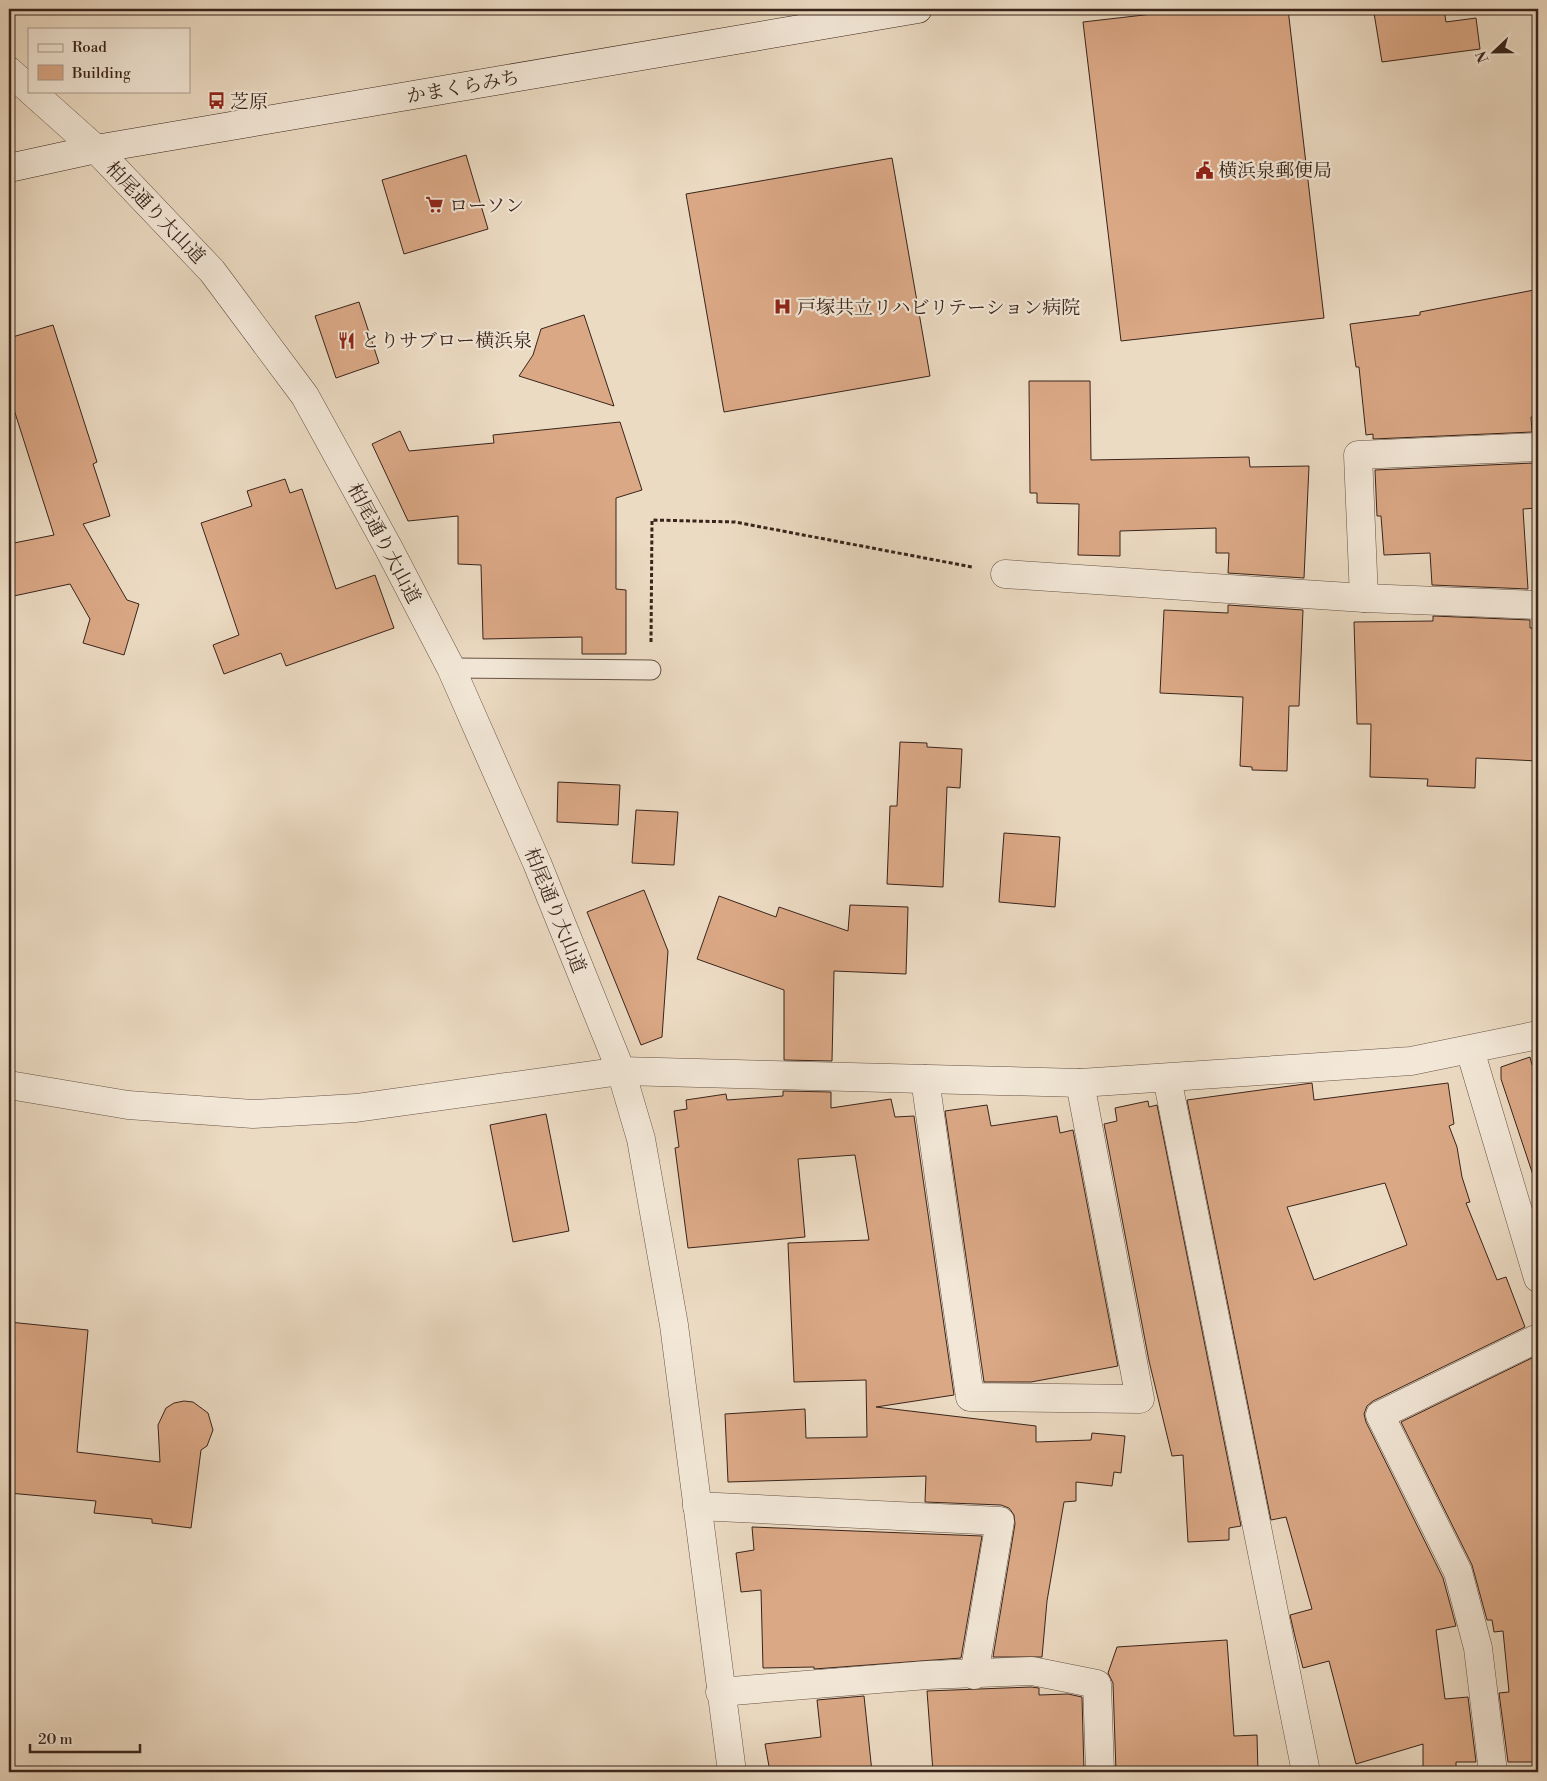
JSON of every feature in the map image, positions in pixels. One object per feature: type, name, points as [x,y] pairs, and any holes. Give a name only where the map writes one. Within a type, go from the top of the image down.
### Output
[{"type":"street","name":"かまくらみち","points":[[9,168],[96,149],[918,9]]},
{"type":"street","name":"柏尾通り大山道","points":[[9,71],[28,88]]},
{"type":"street","name":"柏尾通り大山道","points":[[32,92],[96,149],[212,271],[305,396],[388,547],[451,668],[537,863],[621,1070],[641,1139],[674,1325],[720,1692],[732,1772]]},
{"type":"street","points":[[1364,598],[1358,455],[1538,447]]},
{"type":"street","points":[[1005,574],[1364,598],[1538,604]]},
{"type":"street","points":[[9,1086],[128,1105],[253,1114],[356,1108],[621,1070],[1080,1083],[1411,1061],[1538,1035]]},
{"type":"street","points":[[1470,1050],[1538,1278]]},
{"type":"street","points":[[1167,1078],[1306,1772]]},
{"type":"street","points":[[926,1079],[970,1398],[1140,1399],[1080,1083]]},
{"type":"street","points":[[1493,1772],[1478,1648],[1458,1572],[1380,1415],[1538,1338]]},
{"type":"street","points":[[696,1506],[1000,1521],[974,1675]]},
{"type":"street","points":[[720,1692],[926,1675],[974,1675],[1032,1671],[1097,1684],[1100,1772]]},
{"type":"lane","points":[[451,668],[651,670]]},
{"type":"path","points":[[651,670],[652,520],[735,522],[1005,574]]},
{"type":"building","name":"横浜泉郵便局","points":[[1196,9],[1288,9],[1324,318],[1121,341],[1083,22]]},
{"type":"building","points":[[1410,9],[1444,9],[1446,22],[1476,18],[1480,49],[1382,62],[1374,13]]},
{"type":"building","name":"ローソン","points":[[466,155],[488,229],[404,254],[382,180]]},
{"type":"building","points":[[892,158],[930,376],[724,412],[686,194]]},
{"type":"building","points":[[1534,290],[1538,311],[1538,415],[1531,417],[1532,432],[1373,439],[1373,434],[1366,435],[1359,367],[1356,367],[1350,324],[1420,315],[1420,312]]},
{"type":"building","name":"とりサブロー横浜泉","points":[[359,302],[379,363],[336,378],[315,316]]},
{"type":"building","points":[[584,315],[614,406],[519,376],[533,355],[541,329]]},
{"type":"building","points":[[53,325],[97,462],[93,464],[110,516],[83,524],[127,600],[139,604],[124,655],[83,643],[90,619],[70,584],[9,597],[9,544],[54,535],[9,394],[9,338]]},
{"type":"building","points":[[1029,381],[1090,381],[1091,460],[1249,457],[1250,467],[1309,466],[1304,578],[1228,573],[1229,553],[1216,553],[1216,528],[1120,531],[1120,556],[1078,555],[1079,504],[1037,503],[1037,493],[1030,493]]},
{"type":"building","points":[[620,422],[642,490],[616,498],[616,589],[626,590],[626,654],[582,654],[582,637],[483,639],[481,565],[458,564],[458,516],[408,521],[372,444],[400,431],[409,451],[494,443],[493,435]]},
{"type":"building","points":[[1534,463],[1537,508],[1523,509],[1528,589],[1432,585],[1430,553],[1384,555],[1381,516],[1377,516],[1375,470]]},
{"type":"building","points":[[285,479],[290,493],[302,489],[336,589],[375,575],[394,628],[286,666],[281,653],[224,674],[213,645],[239,635],[201,523],[252,506],[247,491]]},
{"type":"building","points":[[1228,605],[1303,610],[1299,706],[1289,706],[1287,771],[1252,770],[1252,767],[1240,766],[1243,697],[1160,693],[1164,610],[1228,613]]},
{"type":"building","points":[[1433,616],[1530,620],[1530,628],[1538,628],[1538,761],[1476,758],[1475,788],[1427,786],[1428,779],[1370,777],[1371,724],[1357,724],[1354,622],[1433,621]]},
{"type":"building","points":[[900,742],[927,743],[927,747],[962,749],[960,788],[947,787],[943,887],[887,884],[890,806],[897,806]]},
{"type":"building","points":[[558,782],[620,785],[618,825],[557,822]]},
{"type":"building","points":[[636,810],[678,812],[674,865],[632,863]]},
{"type":"building","points":[[1004,833],[1060,837],[1055,907],[999,902]]},
{"type":"building","points":[[644,890],[668,951],[662,1037],[641,1045],[587,912]]},
{"type":"building","points":[[719,896],[776,917],[779,907],[848,931],[850,905],[908,907],[906,974],[834,971],[832,1061],[784,1060],[784,990],[697,959]]},
{"type":"building","points":[[1530,1057],[1532,1065],[1538,1063],[1538,1174],[1533,1175],[1501,1079],[1501,1067]]},
{"type":"building","points":[[1312,1083],[1314,1100],[1448,1083],[1454,1124],[1449,1126],[1457,1147],[1462,1177],[1470,1202],[1466,1203],[1497,1280],[1506,1277],[1525,1327],[1373,1401],[1367,1406],[1364,1414],[1366,1422],[1443,1578],[1456,1626],[1436,1630],[1445,1699],[1468,1697],[1476,1762],[1456,1762],[1456,1772],[1423,1772],[1423,1744],[1356,1764],[1329,1661],[1303,1668],[1290,1615],[1312,1609],[1286,1517],[1271,1520],[1187,1100]],"holes":[[[1385,1183],[1407,1245],[1314,1280],[1287,1207]]]},
{"type":"building","points":[[783,1091],[831,1092],[831,1108],[891,1099],[895,1117],[914,1116],[954,1395],[876,1407],[1036,1426],[1036,1442],[1091,1440],[1092,1433],[1125,1436],[1121,1473],[1114,1472],[1112,1486],[1076,1482],[1076,1501],[1064,1502],[1047,1601],[1042,1657],[993,1657],[1015,1524],[1014,1515],[1009,1508],[1001,1505],[925,1502],[926,1476],[728,1482],[725,1414],[805,1409],[806,1438],[867,1437],[866,1380],[794,1382],[788,1243],[869,1240],[855,1155],[798,1159],[805,1237],[688,1248],[675,1148],[679,1147],[674,1111],[687,1109],[686,1100],[726,1094],[727,1100],[783,1096]]},
{"type":"building","points":[[1148,1101],[1149,1107],[1157,1105],[1241,1526],[1229,1528],[1229,1540],[1188,1542],[1183,1455],[1172,1456],[1149,1361],[1104,1124],[1117,1121],[1115,1108]]},
{"type":"building","points":[[987,1105],[991,1126],[1057,1116],[1060,1133],[1073,1130],[1118,1366],[1031,1382],[984,1382],[945,1111]]},
{"type":"building","points":[[546,1114],[569,1231],[513,1242],[490,1125]]},
{"type":"building","points":[[9,1322],[88,1330],[77,1452],[160,1462],[158,1425],[166,1408],[174,1403],[193,1402],[208,1413],[213,1430],[207,1446],[201,1450],[191,1528],[152,1523],[152,1519],[94,1513],[96,1501],[9,1493]]},
{"type":"building","points":[[1536,1356],[1538,1362],[1538,1762],[1508,1762],[1499,1693],[1509,1692],[1503,1631],[1494,1632],[1492,1620],[1487,1620],[1472,1565],[1401,1422]]},
{"type":"building","points":[[752,1527],[982,1536],[961,1658],[814,1669],[814,1667],[763,1668],[761,1590],[741,1592],[736,1553],[754,1550]]},
{"type":"building","points":[[1227,1640],[1234,1736],[1257,1735],[1258,1772],[1116,1772],[1113,1683],[1108,1673],[1117,1647]]},
{"type":"building","points":[[1039,1688],[1039,1695],[1068,1694],[1082,1697],[1084,1772],[933,1772],[927,1691]]},
{"type":"building","points":[[864,1696],[872,1772],[770,1772],[765,1744],[821,1737],[817,1700]]},
{"type":"place","name":"芝原","points":[[216,101]]},
{"type":"place","name":"横浜泉郵便局","points":[[1204,170]]},
{"type":"place","name":"ローソン","points":[[435,205]]},
{"type":"place","name":"戸塚共立リハビリテーション病院","points":[[783,307]]},
{"type":"place","name":"とりサブロー横浜泉","points":[[347,340]]}]
